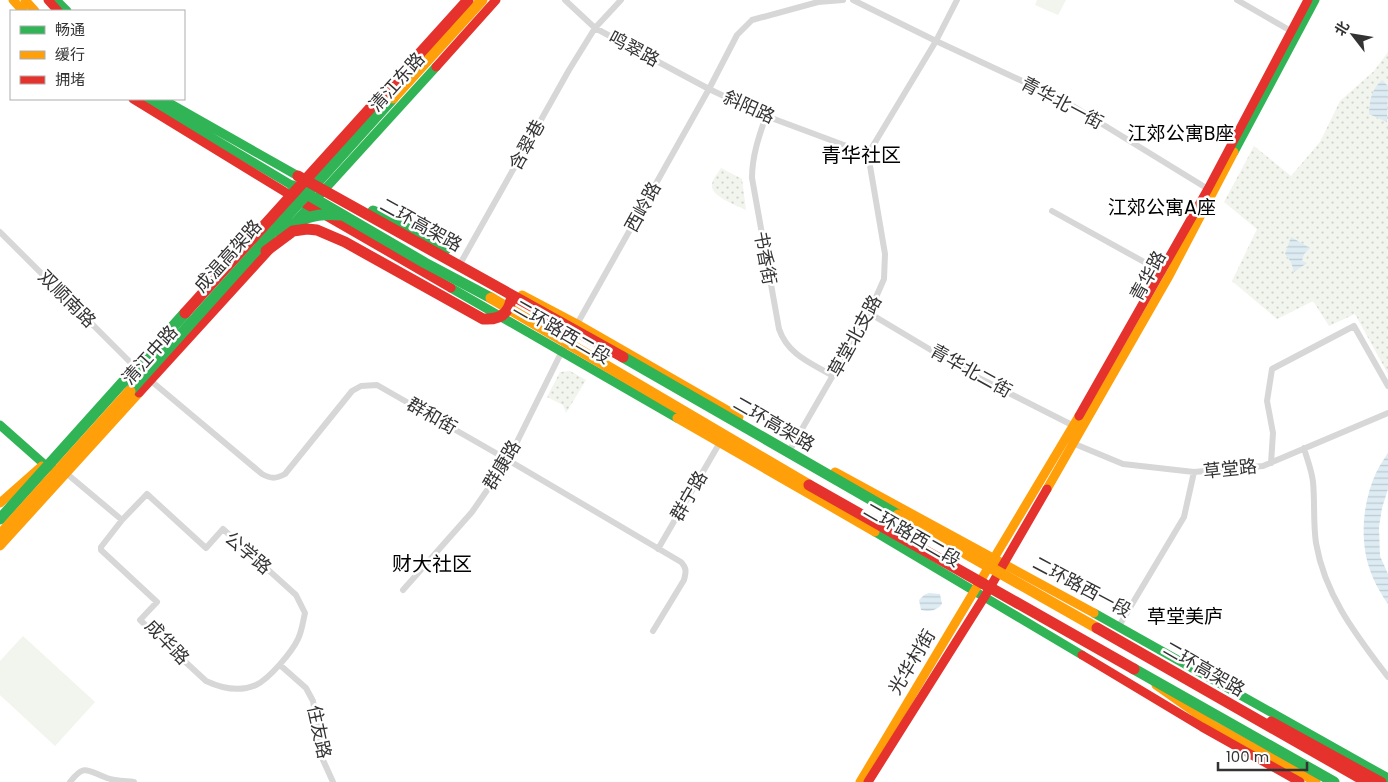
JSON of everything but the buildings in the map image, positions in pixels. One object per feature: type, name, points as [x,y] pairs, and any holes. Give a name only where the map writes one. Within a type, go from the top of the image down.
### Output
[{"type":"main road","points":[[13,0],[22,10]]},
{"type":"main road","points":[[25,0],[34,10]]},
{"type":"main road","points":[[48,0],[57,10]]},
{"type":"main road","points":[[56,0],[66,10]]},
{"type":"main road","name":"清江东路","points":[[306,177],[462,0]]},
{"type":"main road","name":"成温高架路","points":[[0,519],[468,0]]},
{"type":"main road","name":"成温高架路","points":[[0,535],[482,0]]},
{"type":"main road","name":"清江东路","points":[[325,190],[496,0]]},
{"type":"main road","name":"青华路","points":[[1070,442],[1074,426],[1166,274],[1208,189],[1308,0]]},
{"type":"main road","name":"青华路","points":[[999,562],[1166,274],[1315,0]]},
{"type":"main road","name":"二环路西二段","points":[[135,100],[290,195],[980,594]]},
{"type":"main road","name":"二环高架路","points":[[149,100],[188,125],[425,263],[508,307],[752,452],[1334,782]]},
{"type":"main road","name":"二环高架路","points":[[164,100],[582,334],[1367,782]]},
{"type":"main road","name":"二环路西二段","points":[[176,100],[244,143],[306,177],[325,190],[460,264],[577,324],[791,448],[999,562]]},
{"type":"main road","name":"清江中路","points":[[0,513],[306,177]]},
{"type":"main road","points":[[266,250],[293,231],[317,230],[345,242],[476,316],[494,320],[502,318],[506,314],[511,302],[510,294],[502,283],[392,219],[325,190]]},
{"type":"main road","name":"清江中路","points":[[0,546],[325,190]]},
{"type":"main road","points":[[131,389],[159,368],[287,228],[301,218],[316,214],[343,215]]},
{"type":"main road","points":[[0,425],[44,464],[66,473]]},
{"type":"main road","name":"清江中路","points":[[0,503],[44,464]]},
{"type":"main road","points":[[0,513],[29,486]]},
{"type":"main road","name":"光华村街","points":[[868,782],[999,562]]},
{"type":"main road","name":"二环路西一段","points":[[999,562],[1119,626],[1388,778]]},
{"type":"main road","points":[[980,594],[1202,728],[1307,780]]},
{"type":"main road","name":"光华村街","points":[[860,782],[980,594]]},
{"type":"main road","points":[[1156,662],[1214,689],[1382,782]]},
{"type":"main road","points":[[1139,672],[1213,725],[1307,780]]},
{"type":"street","name":"鸣翠路","points":[[565,0],[595,28],[709,89]]},
{"type":"street","name":"含翠巷","points":[[460,264],[569,70],[595,28],[621,0]]},
{"type":"street","name":"斜阳路","points":[[843,0],[818,2],[752,20],[737,35],[709,89],[766,116],[868,154]]},
{"type":"street","points":[[853,0],[936,41]]},
{"type":"street","points":[[868,154],[936,41],[957,0]]},
{"type":"street","points":[[1237,0],[1291,31]]},
{"type":"street","name":"青华北一街","points":[[936,41],[1062,100],[1208,189]]},
{"type":"street","name":"西岭路","points":[[577,324],[709,89]]},
{"type":"street","name":"书香街","points":[[766,116],[755,149],[752,178],[779,330],[782,339],[789,349],[833,376]]},
{"type":"street","name":"草堂北支路","points":[[791,448],[881,289],[885,254],[868,154]]},
{"type":"street","points":[[1052,211],[1166,274]]},
{"type":"street","name":"双顺南路","points":[[0,232],[134,366]]},
{"type":"street","name":"青华北二街","points":[[869,313],[971,374],[1074,426]]},
{"type":"street","name":"群康路","points":[[404,590],[472,512],[508,460],[577,324]]},
{"type":"street","points":[[1271,463],[1273,433],[1267,401],[1272,369],[1354,326],[1388,386]]},
{"type":"street","name":"群和街","points":[[150,380],[269,478],[277,478],[284,474],[352,391],[361,386],[377,384],[681,562],[686,571],[684,580],[653,631]]},
{"type":"street","name":"草堂路","points":[[1070,442],[1123,464],[1194,472],[1263,466],[1388,413]]},
{"type":"street","name":"群宁路","points":[[658,549],[719,444]]},
{"type":"street","points":[[1304,448],[1313,480],[1316,543],[1324,575],[1335,600],[1352,629],[1388,677]]},
{"type":"street","points":[[1119,626],[1184,517],[1194,472]]},
{"type":"street","points":[[66,473],[122,520]]},
{"type":"street","name":"公学路","points":[[122,520],[147,494],[206,548],[223,529],[296,595],[305,613],[299,638],[280,665]]},
{"type":"street","name":"成华路","points":[[122,520],[101,550],[157,602],[140,620],[206,681],[220,687],[242,688],[256,685],[280,665]]},
{"type":"street","name":"住友路","points":[[280,665],[306,688],[313,701],[323,760],[333,782]]},
{"type":"street","points":[[70,782],[78,772],[84,770],[108,778],[134,782]]},
{"type":"shaded area","points":[[1037,0],[1066,0],[1058,15],[1035,5]]},
{"type":"shaded area","points":[[1388,52],[1388,374],[1355,314],[1329,326],[1313,301],[1277,319],[1232,281],[1257,229],[1224,202],[1254,146],[1291,176],[1320,142],[1340,101],[1374,71]]},
{"type":"shaded area","points":[[1382,80],[1388,86],[1387,122],[1369,114],[1375,87]]},
{"type":"shaded area","points":[[721,168],[742,179],[746,210],[726,201],[713,191],[713,182]]},
{"type":"shaded area","points":[[1291,237],[1310,248],[1304,254],[1302,261],[1307,263],[1294,272],[1291,262],[1285,254]]},
{"type":"shaded area","points":[[570,371],[586,380],[566,413],[563,405],[547,397],[560,372]]},
{"type":"shaded area","points":[[1388,453],[1388,489],[1379,527],[1380,556],[1388,574],[1388,604],[1370,570],[1364,546],[1364,521],[1365,508],[1372,484]]},
{"type":"shaded area","points":[[929,593],[940,594],[942,604],[933,610],[921,610],[919,600]]},
{"type":"shaded area","points":[[23,636],[95,702],[55,746],[0,695],[0,661]]},
{"type":"traffic: fast","points":[[56,0],[66,10]]},
{"type":"traffic: fast","points":[[1234,152],[1315,0]]},
{"type":"traffic: fast","points":[[295,222],[436,67]]},
{"type":"traffic: fast","points":[[130,391],[393,98]]},
{"type":"traffic: fast","points":[[149,100],[293,186]]},
{"type":"traffic: fast","points":[[164,100],[298,176]]},
{"type":"traffic: fast","points":[[293,186],[425,263],[491,298]]},
{"type":"traffic: fast","points":[[373,211],[392,219],[445,250]]},
{"type":"traffic: fast","points":[[281,234],[301,220],[315,216],[339,215]]},
{"type":"traffic: fast","points":[[451,288],[677,418]]},
{"type":"traffic: fast","points":[[0,519],[185,313]]},
{"type":"traffic: fast","points":[[623,357],[898,515]]},
{"type":"traffic: fast","points":[[0,425],[44,464],[52,467]]},
{"type":"traffic: fast","points":[[875,532],[1082,655]]},
{"type":"traffic: fast","points":[[1094,613],[1388,778]]},
{"type":"traffic: fast","points":[[1134,669],[1334,782]]},
{"type":"traffic: slow","points":[[13,0],[22,10]]},
{"type":"traffic: slow","points":[[25,0],[34,10]]},
{"type":"traffic: slow","points":[[393,98],[482,0]]},
{"type":"traffic: slow","points":[[1047,489],[1169,276],[1234,152]]},
{"type":"traffic: slow","points":[[522,295],[577,324],[739,417]]},
{"type":"traffic: slow","points":[[491,298],[809,485]]},
{"type":"traffic: slow","points":[[0,535],[130,391]]},
{"type":"traffic: slow","points":[[0,546],[139,393]]},
{"type":"traffic: slow","points":[[860,782],[1079,416]]},
{"type":"traffic: slow","points":[[677,418],[875,532]]},
{"type":"traffic: slow","points":[[0,503],[42,466]]},
{"type":"traffic: slow","points":[[835,472],[1094,613]]},
{"type":"traffic: slow","points":[[898,515],[1097,628]]},
{"type":"traffic: slow","points":[[1156,685],[1213,725],[1316,782]]},
{"type":"traffic: jam","points":[[48,0],[57,10]]},
{"type":"traffic: jam","points":[[185,313],[468,0]]},
{"type":"traffic: jam","points":[[436,67],[496,0]]},
{"type":"traffic: jam","points":[[1079,416],[1208,189],[1308,0]]},
{"type":"traffic: jam","points":[[135,100],[290,195],[451,288]]},
{"type":"traffic: jam","points":[[298,176],[623,357]]},
{"type":"traffic: jam","points":[[266,251],[293,231],[317,230],[345,242],[483,319],[493,319],[502,316],[510,305],[511,300]]},
{"type":"traffic: jam","points":[[139,393],[272,247]]},
{"type":"traffic: jam","points":[[809,485],[1134,669]]},
{"type":"traffic: jam","points":[[868,782],[985,596],[1047,489]]},
{"type":"traffic: jam","points":[[1097,628],[1367,782]]},
{"type":"traffic: jam","points":[[1082,655],[1202,727],[1300,782]]},
{"type":"traffic: jam","points":[[1271,721],[1382,782]]},
{"type":"district","name":"江郊公寓B座","points":[[1181,133]]},
{"type":"district","name":"青华社区","points":[[861,155]]},
{"type":"district","name":"江郊公寓A座","points":[[1162,207]]},
{"type":"district","name":"财大社区","points":[[432,564]]},
{"type":"district","name":"草堂美庐","points":[[1185,616]]}]
